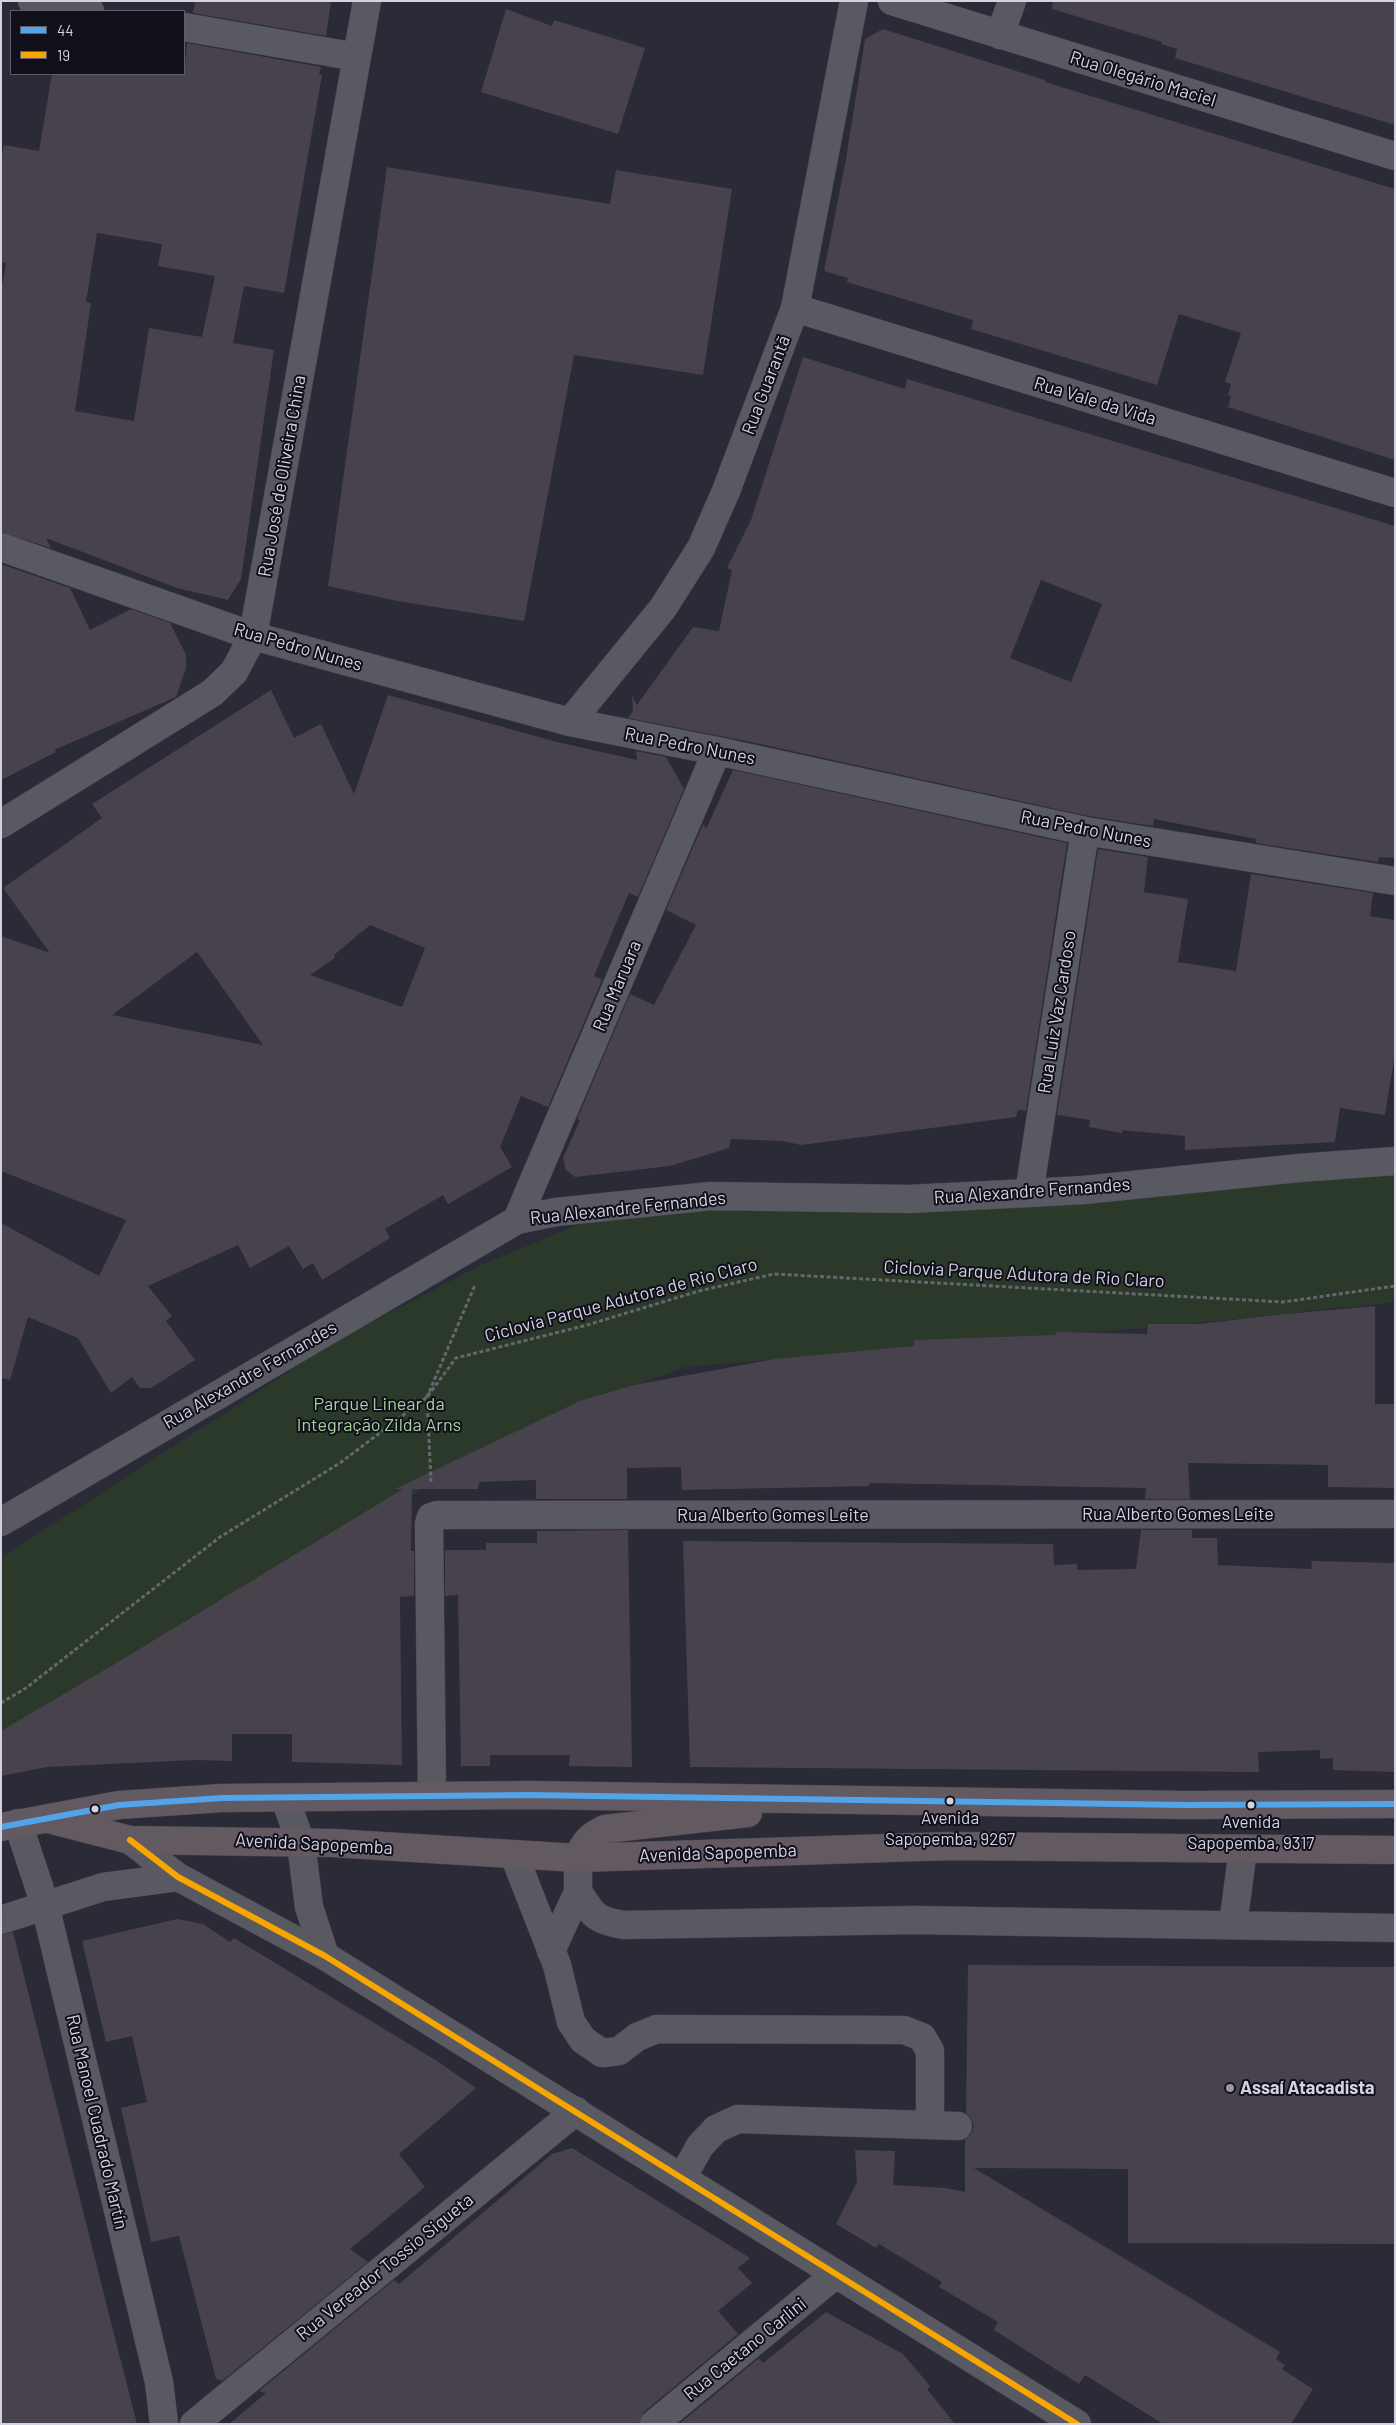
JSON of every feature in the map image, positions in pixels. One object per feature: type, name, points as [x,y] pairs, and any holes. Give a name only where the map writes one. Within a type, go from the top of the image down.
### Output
[{"type":"main road","name":"Avenida Sapopemba","points":[[10,1825],[119,1805],[222,1798],[285,1799],[432,1796],[1186,1805],[1395,1804]]},
{"type":"main road","points":[[578,1858],[582,1846],[590,1836],[605,1829],[750,1813],[831,1800]]},
{"type":"main road","name":"Avenida Sapopemba","points":[[45,1818],[98,1834],[130,1840],[301,1843],[578,1858],[951,1846],[1395,1850]]},
{"type":"street","points":[[32,1],[84,10]]},
{"type":"street","name":"Rua José de Oliveira China","points":[[1,824],[212,693],[234,672],[253,636],[368,1]]},
{"type":"street","name":"Rua Guarantã","points":[[570,722],[663,608],[701,548],[726,491],[795,308],[854,1]]},
{"type":"street","name":"Rua Olegário Maciel","points":[[892,1],[1395,156]]},
{"type":"street","points":[[1000,34],[1012,1]]},
{"type":"street","points":[[185,27],[357,57]]},
{"type":"street","name":"Rua Vale da Vida","points":[[795,308],[1395,493]]},
{"type":"street","name":"Rua Pedro Nunes","points":[[1,547],[253,636],[570,722],[717,751],[1085,831],[1395,881]]},
{"type":"street","name":"Rua Maruara","points":[[517,1220],[717,751]]},
{"type":"street","name":"Rua Luiz Vaz Cardoso","points":[[1029,1193],[1085,831]]},
{"type":"street","name":"Rua Alexandre Fernandes","points":[[1,1522],[517,1220],[556,1212],[711,1196],[909,1199],[1029,1193],[1084,1190],[1298,1168],[1395,1161]]},
{"type":"street","name":"Rua Alberto Gomes Leite","points":[[431,1517],[437,1515],[1395,1514]]},
{"type":"street","points":[[431,1517],[429,1524],[432,1796]]},
{"type":"street","points":[[285,1799],[301,1843],[309,1907],[324,1956]]},
{"type":"street","name":"Rua Manoel Cuadrado Martín","points":[[10,1825],[45,1905],[159,2382],[164,2424]]},
{"type":"street","points":[[130,1840],[178,1877],[324,1956],[576,2111],[1076,2424]]},
{"type":"street","points":[[1233,1925],[1243,1849]]},
{"type":"street","points":[[514,1855],[557,1966],[571,2022],[583,2040],[602,2054],[619,2051],[637,2037],[657,2028],[904,2030],[922,2037],[930,2051],[930,2125]]},
{"type":"street","points":[[551,1951],[578,1892],[578,1858]]},
{"type":"street","points":[[1,1920],[104,1887],[178,1877]]},
{"type":"street","points":[[578,1892],[592,1912],[602,1921],[624,1925],[914,1920],[1395,1928]]},
{"type":"street","name":"Rua Vereador Tossio Sigueta","points":[[194,2424],[576,2111]]},
{"type":"street","points":[[682,2178],[700,2146],[716,2129],[738,2119],[958,2126]]},
{"type":"street","name":"Rua Caetano Carlini","points":[[654,2424],[836,2274]]},
{"type":"path","name":"Ciclovia Parque Adutora de Rio Claro","points":[[1,1703],[26,1688],[220,1537],[340,1463],[427,1397],[456,1358],[587,1325],[700,1291],[774,1274],[1283,1302],[1395,1286]]},
{"type":"path","points":[[431,1517],[427,1397],[476,1282]]},
{"type":"green space","name":"Parque Linear da Integração Zilda Arns","points":[[1395,1166],[1395,1302],[1179,1325],[685,1367],[585,1404],[431,1484],[56,1704],[1,1733],[1,1558],[339,1339],[481,1265],[577,1225],[669,1211]]},
{"type":"building","points":[[195,1],[331,1],[326,36],[193,13]]},
{"type":"building","points":[[1053,1],[1395,1],[1395,125],[1175,58],[1177,49],[1161,44],[1162,42],[1052,9]]},
{"type":"building","points":[[506,9],[552,26],[554,20],[645,48],[618,134],[481,92]]},
{"type":"building","points":[[883,29],[1045,80],[1045,82],[1395,189],[1395,460],[1228,407],[1231,396],[1228,395],[1231,384],[1225,382],[1241,333],[1179,314],[1157,385],[971,329],[973,320],[847,282],[848,278],[824,271],[846,159],[865,39]]},
{"type":"building","points":[[187,43],[321,67],[319,75],[322,75],[284,293],[244,286],[233,343],[274,350],[241,579],[228,600],[177,588],[46,538],[51,548],[1,532],[1,292],[6,263],[1,262],[1,161],[4,145],[39,151],[52,75],[185,75]],"holes":[[[97,233],[162,244],[158,266],[215,276],[202,337],[149,328],[134,421],[75,411],[91,303],[86,302]]]},
{"type":"building","points":[[387,167],[610,204],[616,170],[732,189],[703,375],[574,355],[524,621],[397,601],[328,586]]},
{"type":"building","points":[[803,357],[905,389],[907,379],[1395,526],[1395,858],[1379,857],[1378,862],[1256,843],[1256,839],[1154,819],[1153,826],[1088,816],[746,741],[628,718],[633,711],[632,696],[637,705],[693,627],[719,631],[732,570],[727,568],[751,520]],"holes":[[[1041,580],[1102,604],[1071,682],[1010,658]]]},
{"type":"building","points":[[1,564],[70,588],[90,630],[131,609],[170,623],[186,655],[186,668],[176,697],[54,750],[56,752],[1,780]]},
{"type":"building","points":[[271,690],[294,738],[321,724],[354,794],[388,695],[557,742],[637,760],[636,751],[666,757],[684,789],[638,897],[629,893],[614,928],[594,976],[602,980],[548,1107],[521,1096],[500,1147],[512,1167],[448,1204],[443,1195],[385,1229],[390,1238],[322,1280],[313,1263],[303,1269],[289,1246],[250,1268],[238,1245],[148,1286],[172,1316],[166,1321],[195,1360],[151,1388],[140,1388],[132,1377],[111,1393],[78,1338],[28,1317],[10,1380],[1,1378],[1,1223],[99,1276],[126,1220],[1,1171],[1,936],[50,953],[3,888],[102,818],[92,804]],"holes":[[[370,925],[425,948],[402,1007],[310,975],[335,958],[334,955]],[[197,952],[215,977],[263,1045],[112,1015]]]},
{"type":"building","points":[[733,770],[1067,843],[1026,1111],[1018,1110],[1016,1117],[801,1145],[782,1141],[731,1139],[729,1148],[670,1166],[575,1177],[566,1170],[563,1158],[580,1120],[577,1119],[630,994],[654,1005],[696,925],[666,910],[703,824],[706,829]]},
{"type":"building","points":[[1098,849],[1148,857],[1144,892],[1188,899],[1178,962],[1236,971],[1251,874],[1373,893],[1370,916],[1395,920],[1395,1054],[1385,1115],[1340,1108],[1335,1142],[1185,1150],[1185,1136],[1122,1130],[1122,1133],[1089,1127],[1090,1120],[1057,1115]]},
{"type":"building","points":[[1375,1306],[1375,1404],[1395,1404],[1395,1488],[1328,1487],[1328,1465],[1188,1463],[1190,1499],[1145,1499],[1146,1488],[870,1483],[869,1486],[682,1490],[681,1467],[627,1468],[627,1499],[536,1499],[536,1480],[479,1482],[478,1489],[412,1489],[411,1551],[414,1551],[414,1596],[400,1597],[402,1765],[292,1762],[292,1734],[232,1734],[232,1761],[194,1760],[47,1767],[1,1776],[1,1731],[403,1489],[395,1489],[580,1401],[634,1385],[774,1359],[914,1346],[914,1340],[1056,1335],[1057,1332],[1147,1334],[1148,1324],[1199,1324]]},
{"type":"building","points":[[628,1530],[632,1767],[569,1766],[570,1755],[490,1755],[490,1766],[461,1766],[458,1595],[445,1596],[445,1550],[486,1550],[486,1543],[537,1543],[537,1531]]},
{"type":"building","points":[[1141,1530],[1192,1530],[1192,1538],[1217,1538],[1218,1565],[1312,1569],[1311,1561],[1395,1563],[1395,1772],[1333,1770],[1333,1758],[1320,1759],[1320,1750],[1258,1752],[1259,1772],[690,1767],[683,1541],[1053,1544],[1054,1565],[1077,1564],[1077,1570],[1136,1569]]},
{"type":"building","points":[[177,1919],[203,1924],[230,1942],[234,1938],[437,2061],[476,2088],[399,2154],[425,2187],[350,2249],[368,2262],[222,2381],[216,2379],[179,2236],[151,2242],[121,2108],[147,2102],[132,2036],[106,2042],[82,1941]]},
{"type":"building","points":[[13,1932],[137,2424],[1,2424],[1,1935]]},
{"type":"building","points":[[968,1965],[1395,1967],[1395,2244],[1128,2243],[1128,2169],[974,2168],[1280,2352],[1276,2359],[1285,2365],[1282,2369],[1313,2389],[1291,2424],[1163,2424],[1085,2375],[1079,2384],[994,2330],[998,2322],[939,2287],[942,2282],[879,2244],[876,2248],[836,2224],[857,2182],[855,2150],[895,2151],[893,2185],[946,2188],[965,2192],[965,2140],[971,2134],[974,2126],[971,2118],[966,2113]]},
{"type":"building","points":[[572,2148],[750,2258],[738,2268],[752,2283],[718,2311],[738,2334],[644,2412],[639,2424],[229,2424],[266,2393],[259,2391],[394,2280],[399,2284],[552,2154]]},
{"type":"building","points":[[826,2312],[903,2354],[930,2386],[927,2389],[955,2424],[679,2424],[759,2358],[763,2363]]},
{"type":"transit line","name":"44","points":[[1,1827],[119,1805],[222,1798],[529,1795],[1186,1805],[1395,1804]]},
{"type":"transit line","name":"19","points":[[130,1840],[178,1877],[325,1956],[1077,2424]]},
{"type":"place","name":"Avenida Sapopemba, 9267","points":[[950,1801]]},
{"type":"place","name":"Avenida Sapopemba, 9317","points":[[1251,1805]]},
{"type":"place","name":"Assaí Atacadista","points":[[1230,2088]]}]
